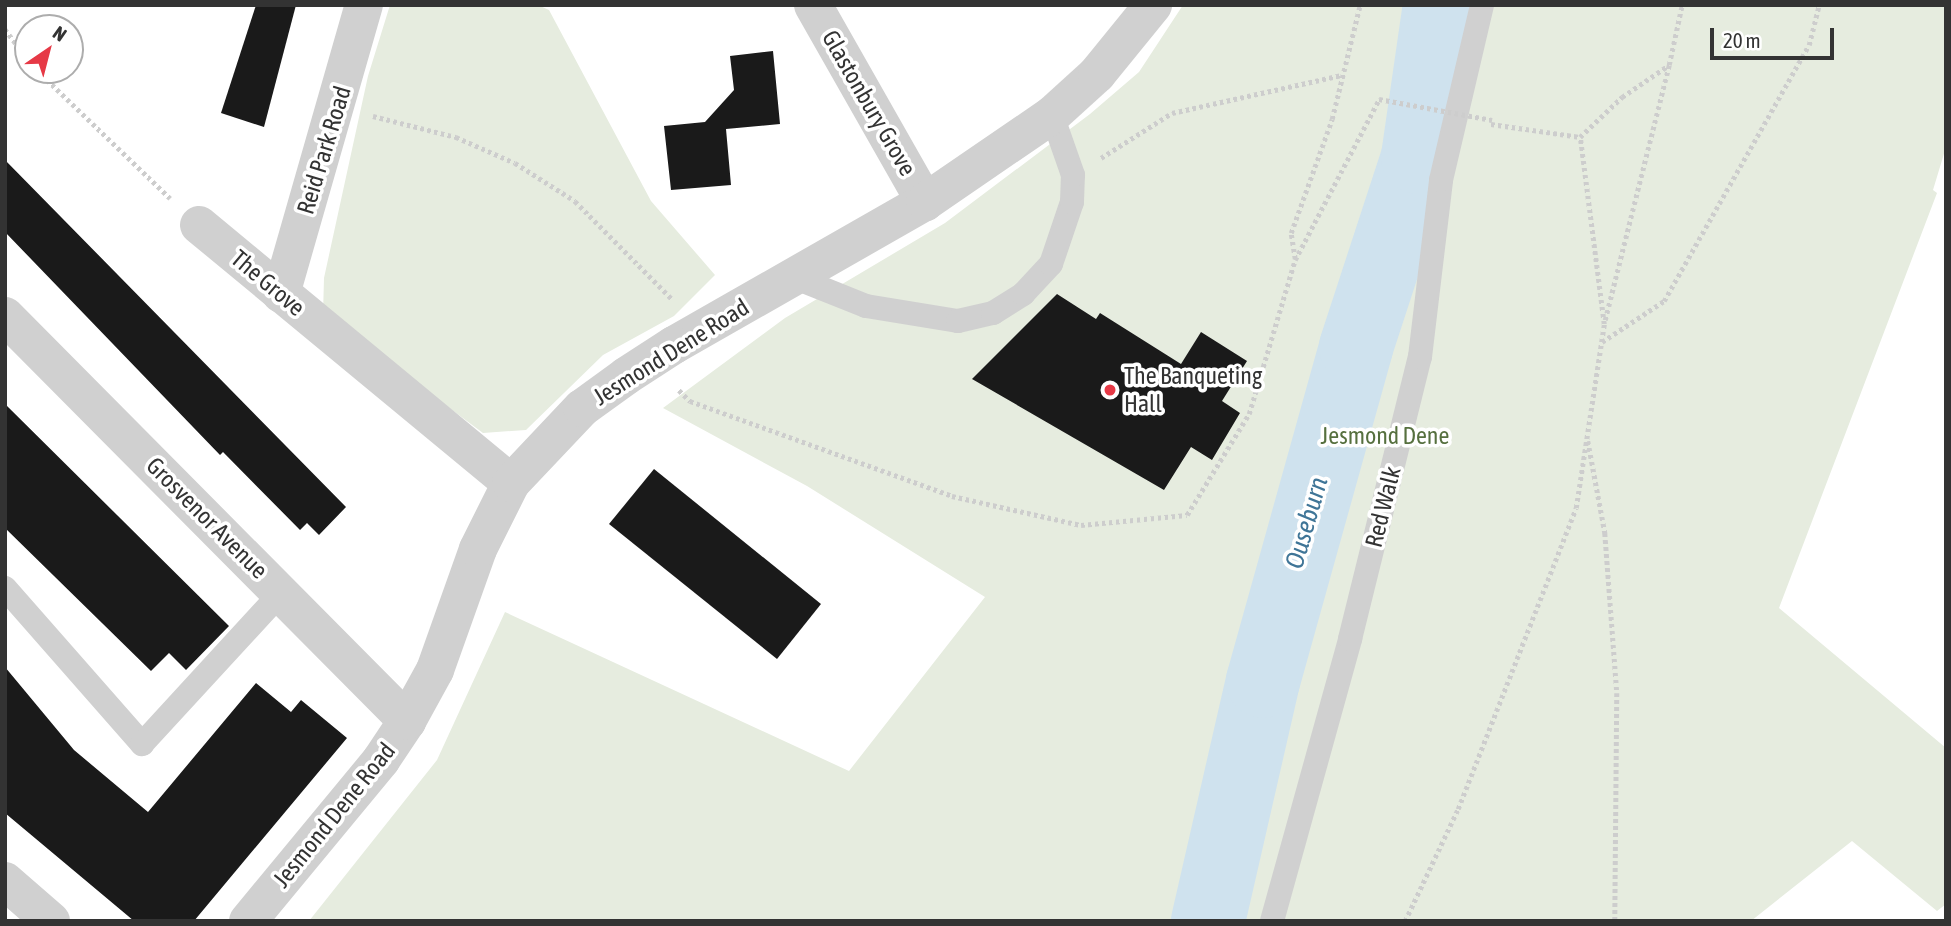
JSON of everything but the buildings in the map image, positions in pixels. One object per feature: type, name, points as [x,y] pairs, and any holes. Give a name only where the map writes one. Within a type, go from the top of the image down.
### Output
[{"type":"street","name":"Reid Park Road","points":[[281,294],[338,108],[364,5]]},
{"type":"street","name":"Glastonbury Grove","points":[[813,5],[925,202]]},
{"type":"street","name":"Jesmond Dene Road","points":[[248,921],[382,761],[435,670],[478,549],[511,483],[582,408],[626,376],[673,363],[796,278],[925,202],[1052,115],[1097,74],[1153,5]]},
{"type":"street","name":"The Grove","points":[[199,225],[511,483]]},
{"type":"street","name":"Grosvenor Avenue","points":[[5,316],[282,592],[407,721]]},
{"type":"street","points":[[5,881],[51,921]]},
{"type":"lane","name":"Red Walk","points":[[1272,921],[1350,639],[1420,357],[1445,156],[1482,5]]},
{"type":"lane","points":[[796,278],[866,306],[910,316],[958,321],[993,313],[1023,294],[1051,264],[1072,202],[1073,175],[1052,115]]},
{"type":"lane","points":[[5,589],[142,744],[282,592]]},
{"type":"path","points":[[1295,260],[1291,233],[1332,118],[1360,5]]},
{"type":"path","points":[[1405,921],[1458,809],[1576,508],[1604,324],[1682,5]]},
{"type":"path","points":[[1601,342],[1664,301],[1809,45],[1819,5]]},
{"type":"path","points":[[1580,137],[1622,97],[1669,65]]},
{"type":"path","points":[[1073,175],[1172,113],[1342,75]]},
{"type":"path","points":[[52,84],[199,225]]},
{"type":"path","points":[[673,363],[690,401],[951,496],[1081,525],[1187,515],[1249,414],[1295,260],[1379,99],[1580,137]]},
{"type":"path","points":[[338,108],[456,137],[515,163],[575,201],[677,304]]},
{"type":"path","points":[[1580,137],[1604,324]]},
{"type":"path","points":[[1587,437],[1605,533],[1617,693],[1615,921]]},
{"type":"green space","points":[[390,5],[538,5],[549,10],[651,201],[715,275],[674,316],[603,355],[526,430],[483,433],[323,314],[324,278],[368,76]]},
{"type":"green space","name":"Jesmond Dene","points":[[1183,5],[1946,5],[1946,147],[1933,190],[1937,193],[1779,608],[1946,748],[1946,904],[1937,911],[1852,841],[1751,921],[309,921],[437,760],[505,612],[849,771],[985,597],[807,486],[663,408],[785,318],[945,223],[1090,114],[1139,72]]},
{"type":"waterway","name":"Ouseburn","points":[[1208,921],[1263,681],[1356,347],[1418,157],[1440,5]]},
{"type":"place","name":"The Banqueting Hall","points":[[1110,390]]}]
